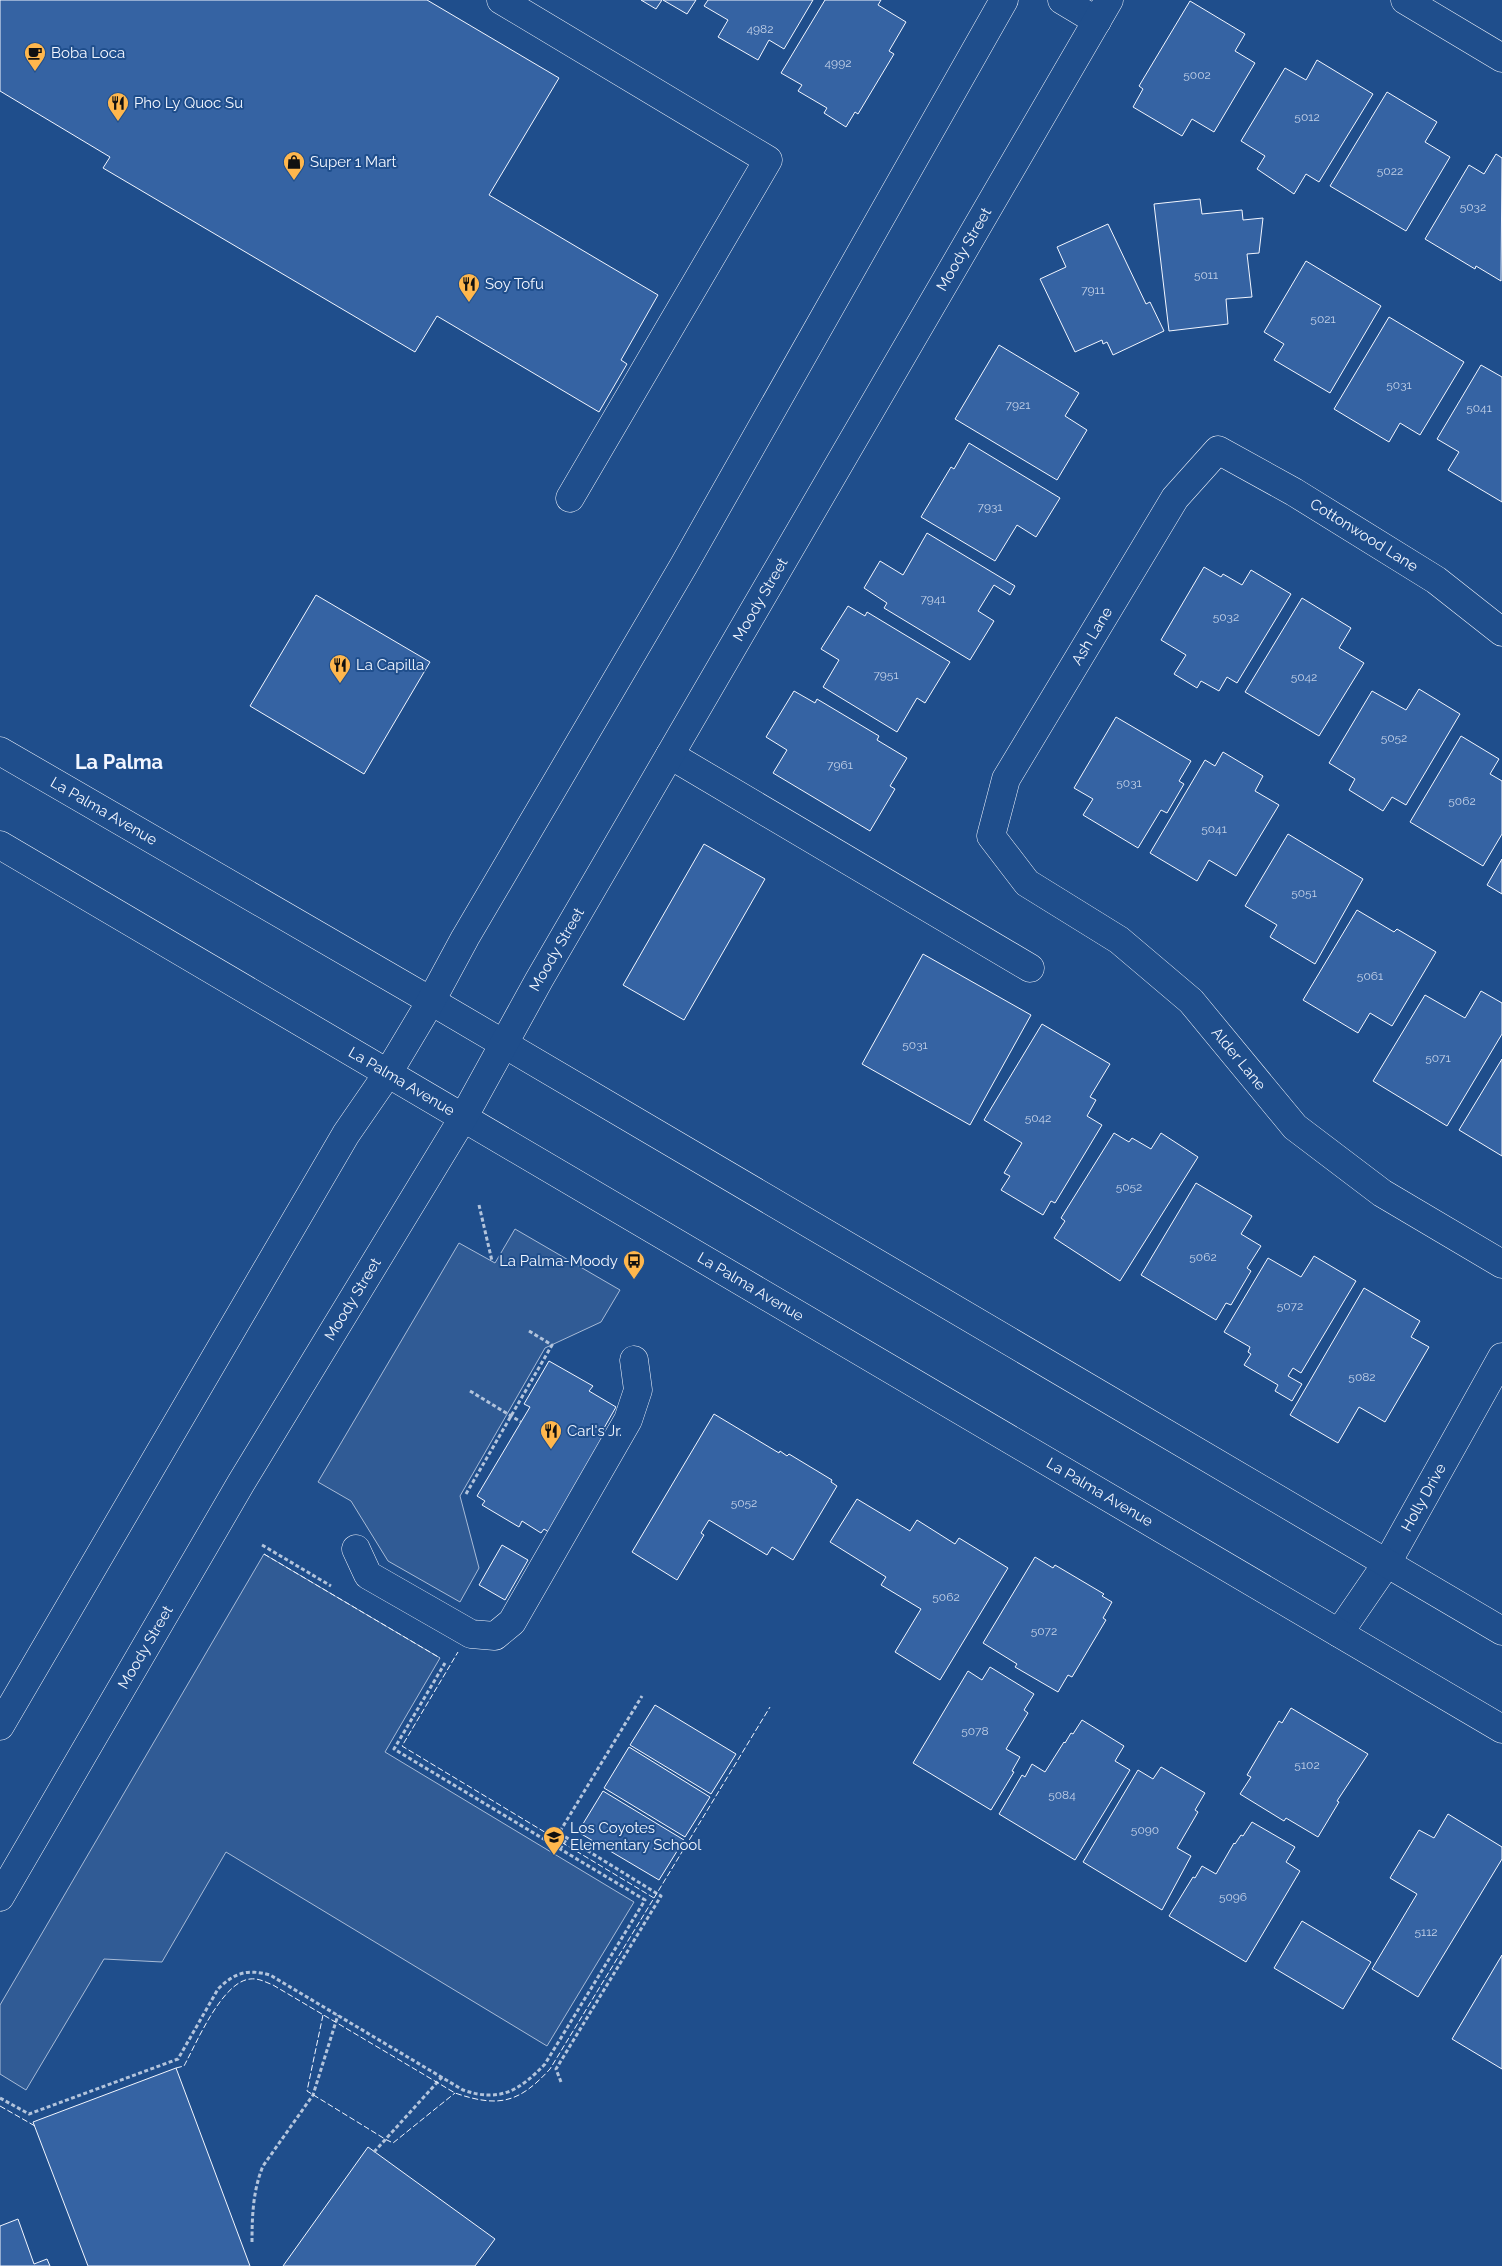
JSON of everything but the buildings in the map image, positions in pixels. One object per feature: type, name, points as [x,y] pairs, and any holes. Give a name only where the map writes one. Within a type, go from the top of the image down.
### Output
[{"type":"main road","points":[[501,0],[768,160],[570,498]]},
{"type":"main road","points":[[0,1726],[346,1134],[388,1073],[431,1002],[465,938],[684,565],[1004,0]]},
{"type":"main road","points":[[1062,0],[1104,10]]},
{"type":"main road","points":[[1405,0],[1502,58]]},
{"type":"main road","name":"Moody Street","points":[[0,1897],[241,1483],[463,1118],[505,1045],[539,980],[1104,10]]},
{"type":"main road","name":"Cottonwood Lane","points":[[1218,450],[1294,492],[1436,580],[1502,632]]},
{"type":"main road","name":"Ash Lane","points":[[991,836],[1006,779],[1175,498],[1218,450]]},
{"type":"main road","name":"La Palma Avenue","points":[[0,751],[505,1045],[1502,1631]]},
{"type":"main road","points":[[670,755],[1030,968]]},
{"type":"main road","name":"Alder Lane","points":[[991,836],[1028,883],[1119,940],[1191,1001],[1295,1127],[1382,1193],[1502,1264]]},
{"type":"main road","name":"La Palma Avenue","points":[[0,845],[1502,1729]]},
{"type":"main road","name":"Holly Drive","points":[[1339,1633],[1387,1563],[1502,1357]]},
{"type":"main road","points":[[356,1549],[368,1575],[472,1634],[495,1636],[512,1622],[628,1420],[638,1390],[634,1360]]},
{"type":"path","points":[[479,1205],[492,1261]]},
{"type":"path","points":[[466,1494],[552,1345],[528,1332]]},
{"type":"path","points":[[470,1391],[521,1422]]},
{"type":"path","points":[[262,1545],[339,1590]]},
{"type":"path","points":[[0,2098],[29,2114],[178,2059],[218,1989],[228,1979],[242,1973],[254,1971],[270,1975],[442,2077],[478,2095],[493,2096],[512,2091],[527,2083],[545,2064],[645,1900],[394,1749],[450,1655]]},
{"type":"path","points":[[561,2082],[556,2069],[661,1896],[558,1833],[642,1696]]},
{"type":"path","points":[[560,1849],[567,1838]]},
{"type":"path","points":[[252,2242],[252,2211],[263,2166],[313,2095],[338,2015]]},
{"type":"path","points":[[374,2152],[442,2077]]},
{"type":"shaded area","points":[[515,1229],[620,1290],[601,1322],[545,1348],[460,1496],[479,1568],[460,1602],[388,1561],[351,1501],[318,1482],[459,1243],[495,1263]]},
{"type":"shaded area","points":[[264,1554],[440,1658],[385,1752],[634,1902],[547,2046],[226,1852],[162,1962],[104,1959],[26,2090],[0,2074],[0,2005]]},
{"type":"fence","points":[[264,1554],[440,1658]]},
{"type":"fence","points":[[176,2068],[184,2066],[211,2015],[230,1990],[240,1983],[253,1979],[262,1980],[273,1985],[455,2093],[470,2098],[496,2101],[507,2099],[528,2089],[550,2069],[654,1898],[402,1746],[458,1652]]},
{"type":"fence","points":[[654,1898],[770,1707]]},
{"type":"fence","points":[[323,2015],[307,2091],[385,2139],[393,2143],[455,2093]]},
{"type":"fence","points":[[0,2106],[35,2126]]},
{"type":"place","name":"Boba Loca","points":[[35,72]]},
{"type":"place","name":"Pho Ly Quoc Su","points":[[118,122]]},
{"type":"place","name":"Super 1 Mart","points":[[294,181]]},
{"type":"place","name":"Soy Tofu","points":[[469,303]]},
{"type":"place","name":"La Capilla","points":[[340,684]]},
{"type":"place","name":"La Palma-Moody","points":[[634,1280]]},
{"type":"place","name":"Carl's Jr.","points":[[551,1450]]},
{"type":"place","name":"Los Coyotes Elementary School","points":[[554,1856]]},
{"type":"district","name":"La Palma","points":[[119,762]]}]
